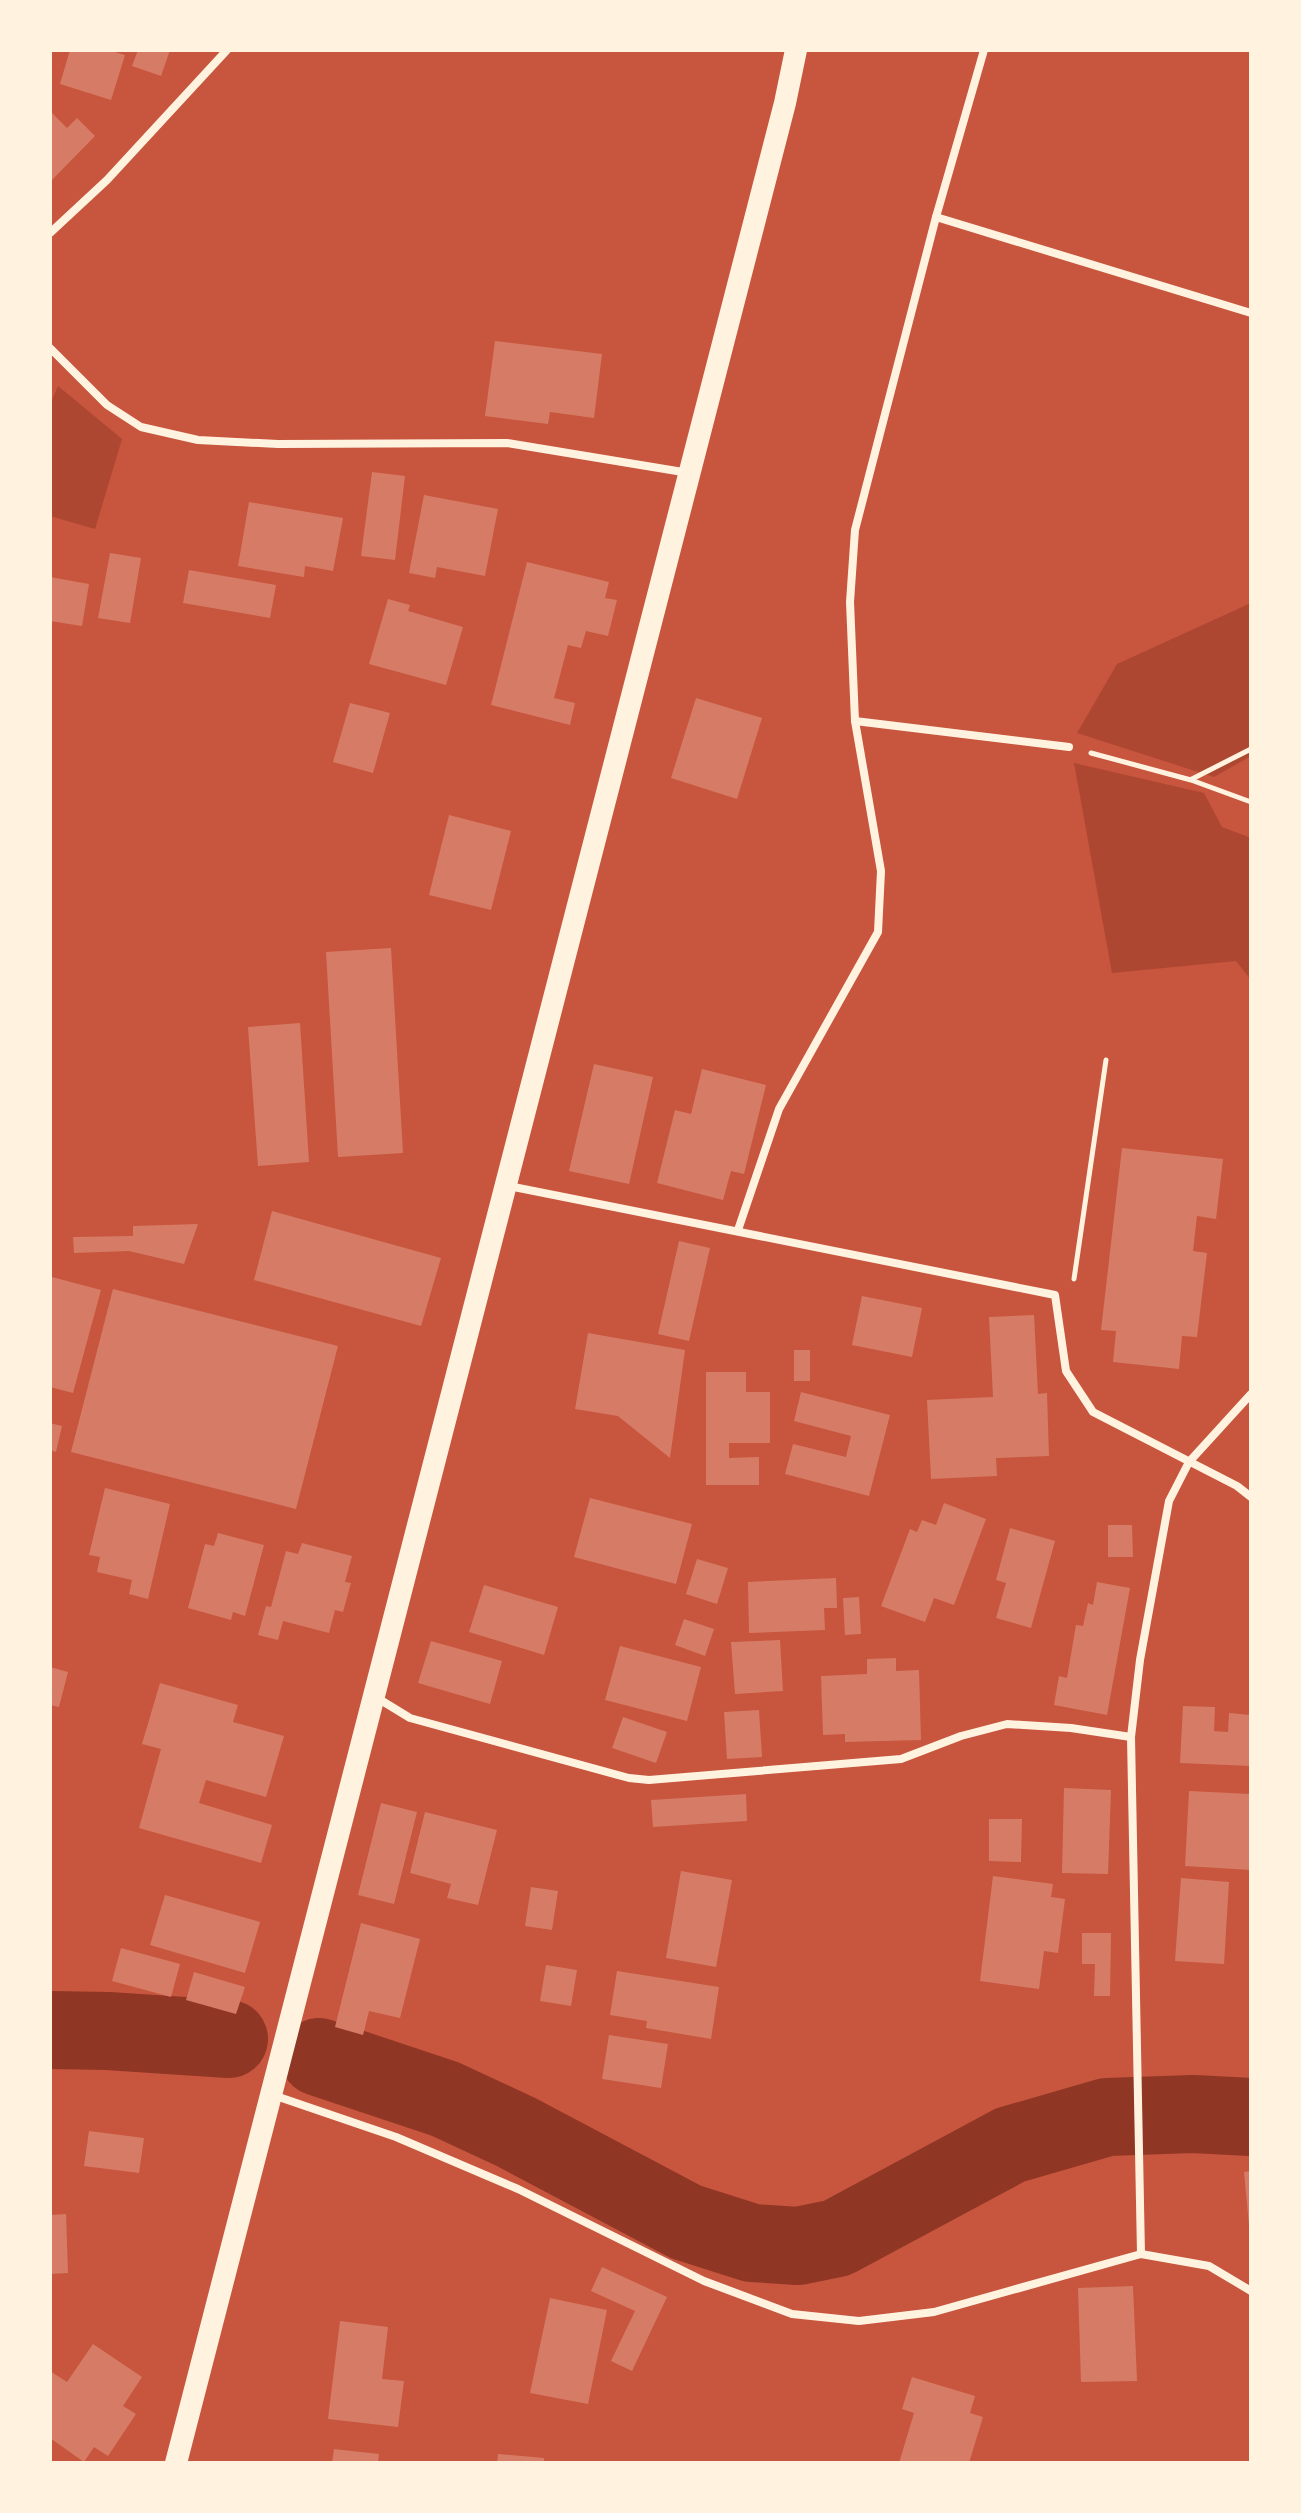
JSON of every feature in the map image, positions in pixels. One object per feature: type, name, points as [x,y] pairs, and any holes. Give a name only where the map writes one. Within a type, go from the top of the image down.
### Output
[{"type":"highway","points":[[176,2463],[370,1693],[785,103],[796,50]]},
{"type":"street","points":[[50,233],[107,180],[227,50]]},
{"type":"street","points":[[738,1230],[779,1109],[878,932],[881,871],[855,721],[850,602],[855,530],[936,217],[984,50]]},
{"type":"street","points":[[936,217],[1251,313]]},
{"type":"street","points":[[50,348],[107,405],[141,427],[198,440],[278,444],[507,443],[689,473]]},
{"type":"street","points":[[855,721],[1069,747]]},
{"type":"street","points":[[504,1185],[1055,1295],[1066,1371],[1093,1412],[1237,1486],[1251,1497]]},
{"type":"street","points":[[1141,2254],[1131,1737],[1140,1660],[1169,1501],[1189,1462],[1251,1394]]},
{"type":"street","points":[[370,1693],[410,1718],[629,1778],[649,1780],[901,1759],[961,1736],[1007,1724],[1071,1728],[1131,1737]]},
{"type":"street","points":[[268,2093],[396,2137],[518,2189],[704,2281],[792,2314],[859,2321],[934,2312],[1141,2254],[1209,2266],[1251,2291]]},
{"type":"path","points":[[1069,747],[1191,780],[1251,802]]},
{"type":"path","points":[[1191,780],[1251,749]]},
{"type":"path","points":[[1055,1295],[1073,1280],[1106,1060]]},
{"type":"shaded area","points":[[58,386],[122,439],[95,529],[50,516],[50,405]]},
{"type":"shaded area","points":[[1251,603],[1251,756],[1214,777],[1077,733],[1117,664]]},
{"type":"shaded area","points":[[1074,763],[1204,793],[1222,827],[1251,838],[1251,980],[1236,961],[1112,973]]},
{"type":"building","points":[[70,50],[108,50],[125,55],[111,100],[60,84]]},
{"type":"building","points":[[138,50],[170,50],[161,76],[132,66]]},
{"type":"building","points":[[50,111],[67,128],[77,118],[95,136],[50,182]]},
{"type":"building","points":[[495,341],[602,354],[594,418],[550,412],[548,424],[485,416]]},
{"type":"building","points":[[372,472],[405,476],[395,560],[361,556]]},
{"type":"building","points":[[424,495],[498,509],[485,576],[437,567],[435,578],[409,573]]},
{"type":"building","points":[[249,502],[343,518],[333,571],[305,566],[304,577],[238,566]]},
{"type":"building","points":[[110,553],[141,558],[130,623],[98,618]]},
{"type":"building","points":[[527,562],[609,582],[605,598],[617,600],[608,636],[586,631],[581,648],[568,645],[554,698],[575,703],[570,725],[491,705]]},
{"type":"building","points":[[189,570],[276,585],[270,618],[183,603]]},
{"type":"building","points":[[50,577],[89,584],[82,626],[50,621]]},
{"type":"building","points":[[388,599],[410,605],[408,611],[463,627],[446,685],[369,664]]},
{"type":"building","points":[[696,698],[762,718],[737,799],[671,778]]},
{"type":"building","points":[[350,703],[390,713],[373,773],[333,762]]},
{"type":"building","points":[[449,815],[511,831],[491,910],[429,895]]},
{"type":"building","points":[[391,948],[403,1153],[338,1157],[326,952]]},
{"type":"building","points":[[300,1023],[309,1162],[258,1166],[248,1027]]},
{"type":"building","points":[[594,1064],[653,1077],[629,1184],[569,1171]]},
{"type":"building","points":[[702,1069],[766,1085],[744,1174],[731,1171],[723,1200],[657,1183],[675,1110],[691,1114]]},
{"type":"building","points":[[1122,1148],[1223,1159],[1216,1219],[1197,1216],[1193,1251],[1207,1253],[1197,1337],[1182,1336],[1179,1369],[1113,1362],[1116,1331],[1101,1330]]},
{"type":"building","points":[[272,1211],[441,1258],[421,1326],[254,1280]]},
{"type":"building","points":[[198,1224],[184,1264],[129,1251],[74,1253],[73,1237],[133,1236],[133,1226]]},
{"type":"building","points":[[679,1241],[710,1248],[689,1341],[658,1334]]},
{"type":"building","points":[[52,1277],[101,1290],[73,1393],[50,1387]]},
{"type":"building","points":[[113,1289],[338,1346],[296,1509],[71,1452]]},
{"type":"building","points":[[862,1296],[922,1308],[912,1357],[852,1345]]},
{"type":"building","points":[[1034,1315],[1038,1394],[1047,1393],[1049,1456],[996,1458],[997,1476],[931,1479],[927,1400],[993,1397],[989,1317]]},
{"type":"building","points":[[588,1333],[685,1350],[670,1458],[618,1416],[575,1409]]},
{"type":"building","points":[[794,1350],[810,1350],[810,1381],[794,1381]]},
{"type":"building","points":[[706,1372],[746,1372],[746,1392],[770,1392],[770,1443],[729,1443],[729,1458],[759,1457],[759,1485],[706,1485]]},
{"type":"building","points":[[801,1392],[890,1415],[869,1496],[785,1474],[793,1444],[846,1457],[851,1436],[794,1421]]},
{"type":"building","points":[[50,1423],[62,1426],[56,1452],[50,1450]]},
{"type":"building","points":[[105,1488],[170,1504],[148,1599],[129,1594],[132,1580],[97,1572],[100,1557],[89,1555]]},
{"type":"building","points":[[590,1498],[692,1524],[676,1584],[574,1557]]},
{"type":"building","points":[[944,1503],[986,1519],[954,1605],[934,1598],[925,1622],[881,1606],[910,1529],[917,1532],[922,1520],[936,1525]]},
{"type":"building","points":[[1108,1525],[1132,1525],[1133,1557],[1108,1557]]},
{"type":"building","points":[[1010,1528],[1055,1541],[1031,1628],[996,1618],[1006,1583],[996,1580]]},
{"type":"building","points":[[218,1533],[264,1545],[245,1616],[233,1612],[231,1620],[188,1608],[205,1544],[214,1546]]},
{"type":"building","points":[[302,1543],[352,1556],[345,1582],[351,1583],[343,1612],[335,1610],[329,1633],[283,1621],[278,1640],[258,1635],[266,1606],[271,1607],[286,1551],[298,1554]]},
{"type":"building","points":[[697,1559],[728,1568],[717,1604],[686,1594]]},
{"type":"building","points":[[836,1578],[837,1608],[824,1608],[825,1630],[749,1633],[748,1582]]},
{"type":"building","points":[[1097,1582],[1130,1588],[1107,1715],[1054,1705],[1059,1676],[1067,1678],[1076,1625],[1083,1626],[1088,1603],[1093,1605]]},
{"type":"building","points":[[484,1585],[558,1607],[544,1655],[469,1632]]},
{"type":"building","points":[[859,1597],[861,1634],[845,1635],[843,1598]]},
{"type":"building","points":[[684,1619],[714,1629],[705,1656],[675,1645]]},
{"type":"building","points":[[780,1640],[783,1691],[735,1694],[731,1642]]},
{"type":"building","points":[[431,1641],[502,1661],[490,1704],[418,1683]]},
{"type":"building","points":[[620,1646],[701,1667],[687,1721],[605,1700]]},
{"type":"building","points":[[896,1658],[896,1671],[919,1670],[921,1740],[845,1742],[845,1734],[823,1735],[821,1676],[867,1674],[867,1659]]},
{"type":"building","points":[[50,1667],[68,1672],[59,1707],[50,1705]]},
{"type":"building","points":[[160,1683],[238,1705],[233,1722],[284,1736],[266,1797],[206,1780],[199,1803],[272,1825],[261,1863],[139,1828],[161,1749],[142,1744]]},
{"type":"building","points":[[1183,1706],[1215,1707],[1214,1731],[1228,1732],[1229,1713],[1251,1715],[1251,1766],[1180,1763]]},
{"type":"building","points":[[759,1710],[762,1757],[727,1759],[724,1712]]},
{"type":"building","points":[[623,1717],[667,1732],[656,1763],[612,1748]]},
{"type":"building","points":[[1064,1788],[1111,1790],[1108,1874],[1062,1873]]},
{"type":"building","points":[[1189,1791],[1251,1794],[1251,1870],[1185,1866]]},
{"type":"building","points":[[746,1794],[747,1821],[653,1827],[651,1800]]},
{"type":"building","points":[[381,1803],[417,1812],[394,1904],[358,1895]]},
{"type":"building","points":[[425,1812],[497,1830],[478,1905],[447,1898],[451,1884],[410,1873]]},
{"type":"building","points":[[989,1819],[1022,1819],[1021,1862],[989,1861]]},
{"type":"building","points":[[681,1871],[732,1880],[716,1967],[666,1958]]},
{"type":"building","points":[[993,1876],[1053,1884],[1051,1897],[1065,1899],[1058,1953],[1044,1951],[1039,1989],[980,1981]]},
{"type":"building","points":[[1181,1878],[1229,1882],[1224,1964],[1175,1961]]},
{"type":"building","points":[[531,1887],[558,1891],[552,1930],[525,1926]]},
{"type":"building","points":[[165,1895],[260,1922],[245,1973],[150,1945]]},
{"type":"building","points":[[361,1923],[420,1939],[400,2018],[369,2011],[363,2035],[335,2027]]},
{"type":"building","points":[[1082,1933],[1111,1933],[1110,1996],[1094,1996],[1095,1964],[1082,1964]]},
{"type":"building","points":[[121,1948],[180,1964],[171,1997],[112,1981]]},
{"type":"building","points":[[546,1965],[577,1970],[571,2006],[540,2001]]},
{"type":"building","points":[[617,1971],[719,1987],[711,2039],[646,2028],[647,2021],[610,2015]]},
{"type":"building","points":[[194,1972],[245,1987],[236,2014],[186,2000]]},
{"type":"building","points":[[609,2035],[668,2044],[661,2088],[602,2079]]},
{"type":"building","points":[[89,2131],[144,2138],[139,2173],[84,2166]]},
{"type":"building","points":[[1251,2171],[1251,2225],[1249,2225],[1244,2172]]},
{"type":"building","points":[[66,2214],[68,2273],[50,2274],[50,2215]]},
{"type":"building","points":[[602,2267],[667,2297],[632,2371],[611,2361],[635,2311],[591,2291]]},
{"type":"building","points":[[1133,2286],[1137,2381],[1081,2382],[1078,2288]]},
{"type":"building","points":[[550,2298],[607,2310],[588,2404],[530,2393]]},
{"type":"building","points":[[340,2321],[388,2327],[382,2379],[404,2381],[398,2427],[328,2419]]},
{"type":"building","points":[[93,2344],[142,2377],[123,2406],[136,2414],[108,2456],[94,2447],[84,2462],[50,2438],[50,2371],[67,2382]]},
{"type":"building","points":[[912,2377],[975,2396],[970,2413],[983,2417],[969,2463],[899,2463],[914,2413],[902,2409]]},
{"type":"building","points":[[334,2449],[379,2454],[378,2463],[332,2463]]},
{"type":"building","points":[[498,2454],[544,2458],[544,2463],[497,2463]]},
{"type":"waterway","points":[[50,2030],[229,2039]]},
{"type":"waterway","points":[[319,2057],[445,2099],[516,2132],[686,2222],[752,2243],[798,2246],[837,2238],[1010,2145],[1107,2117],[1193,2114],[1251,2117]]}]
